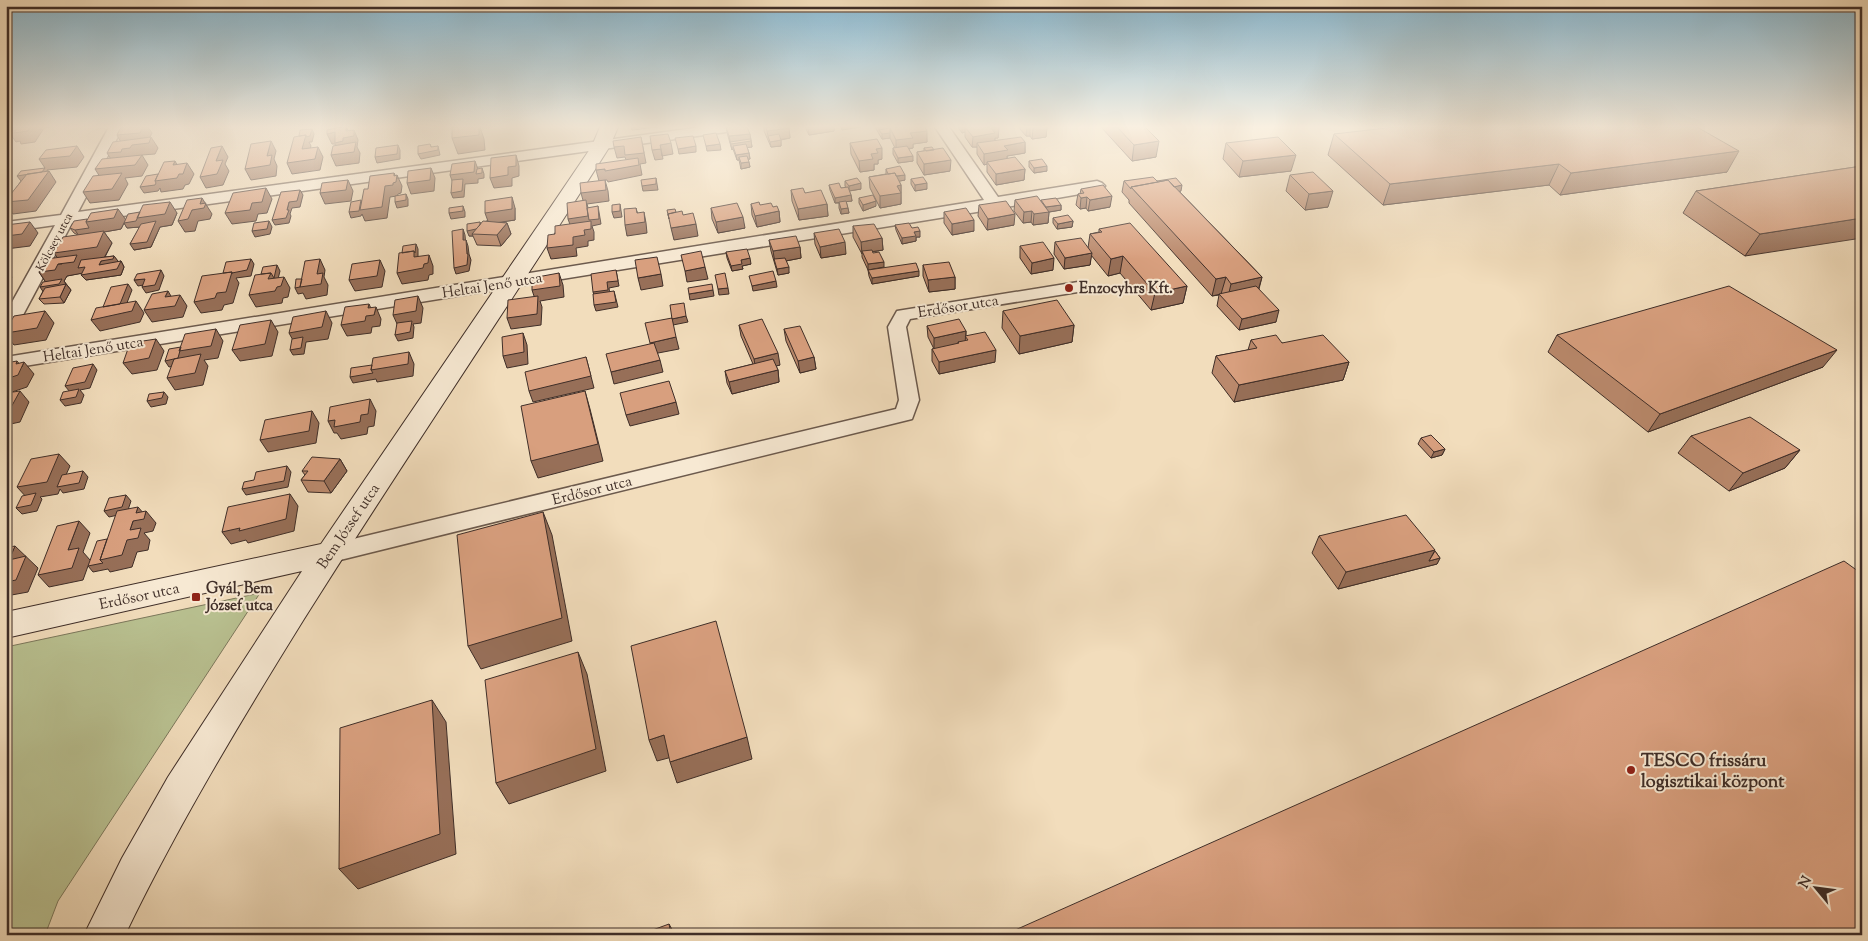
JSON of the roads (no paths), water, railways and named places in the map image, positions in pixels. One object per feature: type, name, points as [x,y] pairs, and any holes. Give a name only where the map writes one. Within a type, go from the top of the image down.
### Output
[{"type":"main road","name":"Bem József utca","points":[[104,935],[131,879],[170,808],[328,554],[513,282],[583,171]]},
{"type":"main road","name":"Erdősor utca","points":[[6,625],[328,554]]},
{"type":"street","name":"Kölcsey utca","points":[[6,330],[92,171]]},
{"type":"street","points":[[6,227],[376,171]]},
{"type":"street","points":[[972,171],[995,204]]},
{"type":"street","name":"Heltai Jenő utca","points":[[6,363],[1097,186]]},
{"type":"street","name":"Erdősor utca","points":[[328,554],[905,414],[909,400],[897,327],[902,315],[1078,287]]},
{"type":"place","name":"Enzocyhrs Kft.","points":[[1069,288]]},
{"type":"place","name":"Gyál, Bem József utca","points":[[196,597]]},
{"type":"place","name":"TESCO frissáru logisztikai központ","points":[[1631,770]]}]
